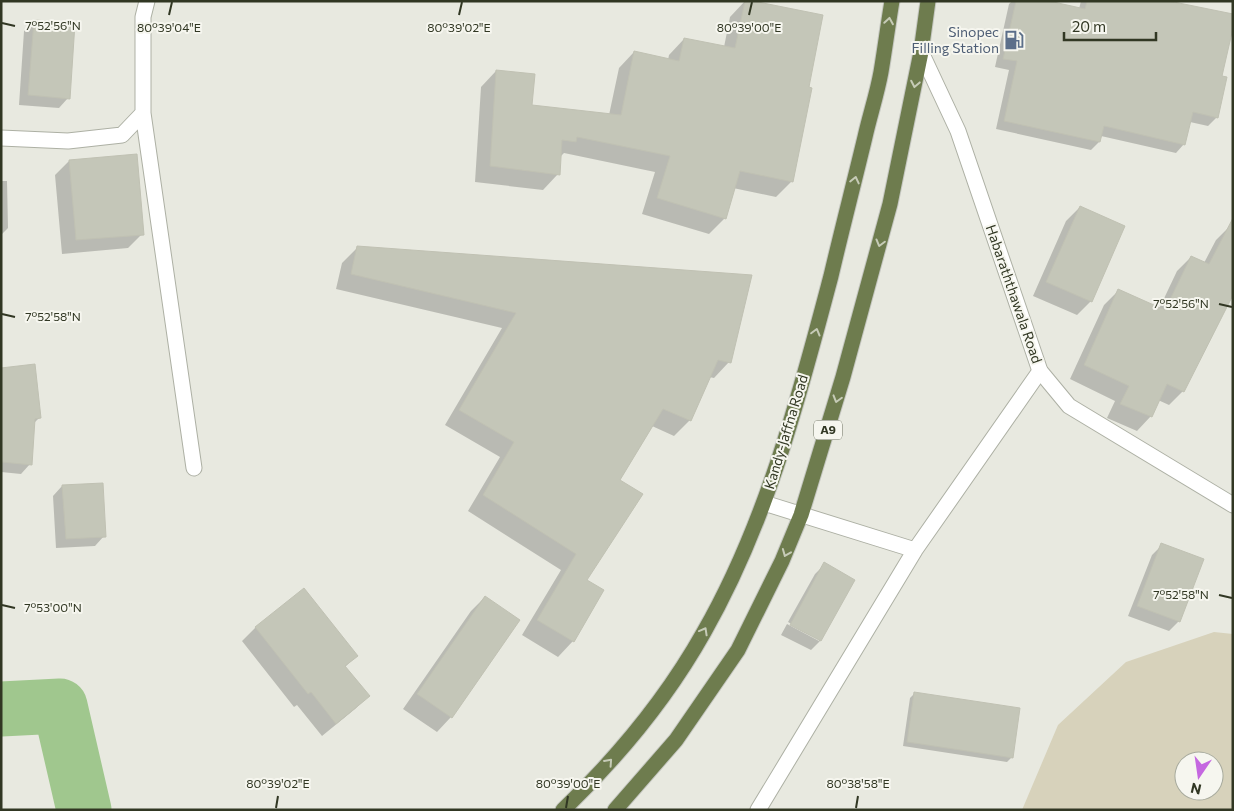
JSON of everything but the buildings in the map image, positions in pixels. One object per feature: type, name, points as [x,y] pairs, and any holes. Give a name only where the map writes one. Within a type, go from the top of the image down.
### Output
[{"type":"highway","name":"Kandy-Jaffna Road","points":[[562,810],[588,786],[614,757],[678,675],[730,583],[764,503],[806,370],[851,196],[880,73],[892,1]]},
{"type":"highway","name":"A9","points":[[615,810],[676,740],[738,650],[782,561],[801,515],[843,377],[890,204],[921,52],[928,1]]},
{"type":"street","points":[[147,1],[143,17],[143,114],[194,468]]},
{"type":"street","name":"Habaraththawala Road","points":[[921,52],[958,131],[1040,371],[1069,406],[1233,505]]},
{"type":"street","points":[[1,138],[68,141],[122,135],[143,114]]},
{"type":"street","points":[[758,810],[915,550],[1040,371]]},
{"type":"street","points":[[1218,496],[1233,511]]},
{"type":"street","points":[[764,503],[915,550]]},
{"type":"shaded area","points":[[1214,632],[1233,634],[1233,810],[1022,810],[1058,725],[1126,662]]},
{"type":"waterway","points":[[1,709],[60,706],[84,810]]},
{"type":"place","name":"Sinopec Filling Station","points":[[1014,40]]}]
